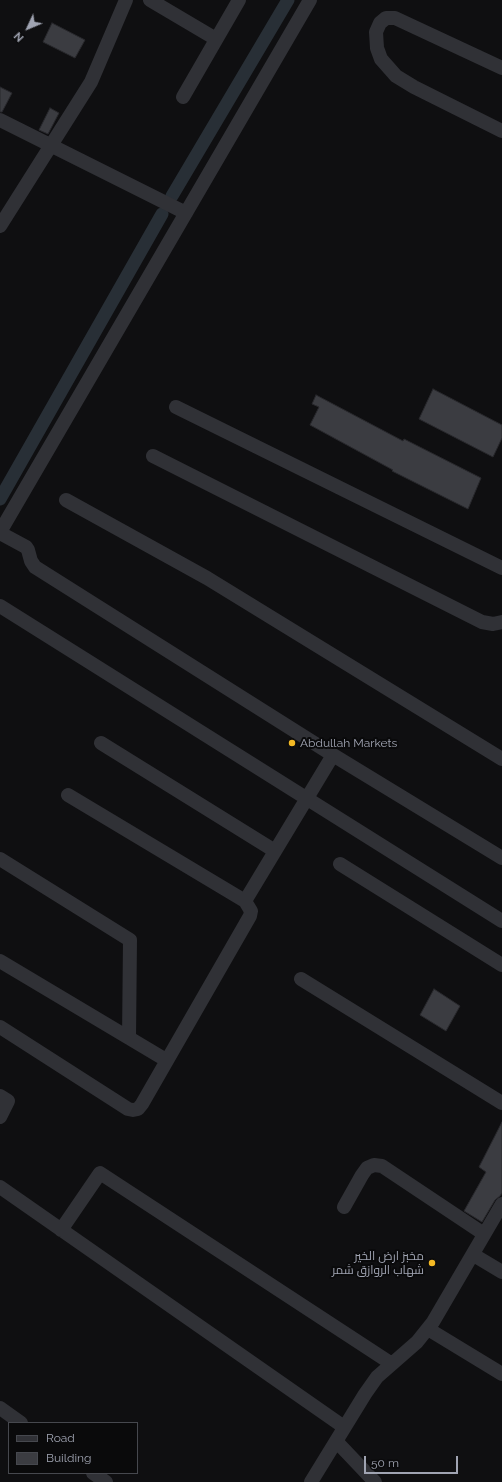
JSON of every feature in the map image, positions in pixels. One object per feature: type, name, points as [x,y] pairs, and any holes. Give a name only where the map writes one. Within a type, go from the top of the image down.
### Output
[{"type":"street","points":[[0,226],[91,82],[126,0]]},
{"type":"street","points":[[150,0],[216,39]]},
{"type":"street","points":[[183,97],[239,0]]},
{"type":"street","points":[[310,0],[0,532],[26,547],[35,567],[333,755],[502,858]]},
{"type":"street","points":[[502,68],[395,18],[386,18],[380,23],[376,32],[377,48],[382,59],[396,76],[414,87],[502,131]]},
{"type":"street","points":[[0,120],[186,213]]},
{"type":"street","points":[[176,407],[502,568]]},
{"type":"street","points":[[153,456],[482,622],[493,624],[502,622]]},
{"type":"street","points":[[66,500],[207,578],[502,759]]},
{"type":"street","points":[[0,606],[502,921]]},
{"type":"street","points":[[102,743],[275,851]]},
{"type":"street","points":[[246,901],[333,755]]},
{"type":"street","points":[[0,1027],[128,1109],[133,1110],[138,1108],[142,1104],[250,916],[251,911],[246,901],[68,795]]},
{"type":"street","points":[[0,859],[130,940],[129,1038]]},
{"type":"street","points":[[340,864],[502,966]]},
{"type":"street","points":[[0,961],[166,1060]]},
{"type":"street","points":[[301,979],[502,1103]]},
{"type":"street","points":[[0,1096],[8,1101],[0,1117]]},
{"type":"street","points":[[344,1206],[367,1168],[374,1164],[382,1166],[484,1234]]},
{"type":"street","points":[[61,1230],[100,1174],[392,1364]]},
{"type":"street","points":[[0,1187],[344,1427]]},
{"type":"street","points":[[311,1482],[344,1427],[377,1377],[417,1342],[428,1329],[502,1204]]},
{"type":"street","points":[[477,1257],[502,1272]]},
{"type":"street","points":[[428,1329],[502,1374]]},
{"type":"street","points":[[0,1408],[20,1422]]},
{"type":"street","points":[[336,1440],[375,1482]]},
{"type":"street","points":[[94,1474],[106,1482]]},
{"type":"building","points":[[52,23],[85,40],[75,58],[43,42]]},
{"type":"building","points":[[0,87],[12,93],[2,112],[0,112]]},
{"type":"building","points":[[50,108],[59,113],[48,134],[39,130]]},
{"type":"building","points":[[433,389],[502,425],[502,438],[493,457],[419,419]]},
{"type":"building","points":[[316,395],[403,441],[404,439],[481,478],[468,509],[392,471],[393,470],[310,425],[319,407],[312,404]]},
{"type":"building","points":[[434,989],[460,1006],[446,1031],[420,1015]]},
{"type":"building","points":[[502,1122],[502,1193],[495,1200],[482,1222],[464,1211],[486,1172],[479,1167]]},
{"type":"waterway","points":[[172,196],[288,0]]},
{"type":"waterway","points":[[0,499],[162,214]]},
{"type":"place","name":"Abdullah Markets","points":[[292,743]]},
{"type":"place","name":"مخبز ارض الخير شهاب الروازق شمر","points":[[432,1263]]}]
